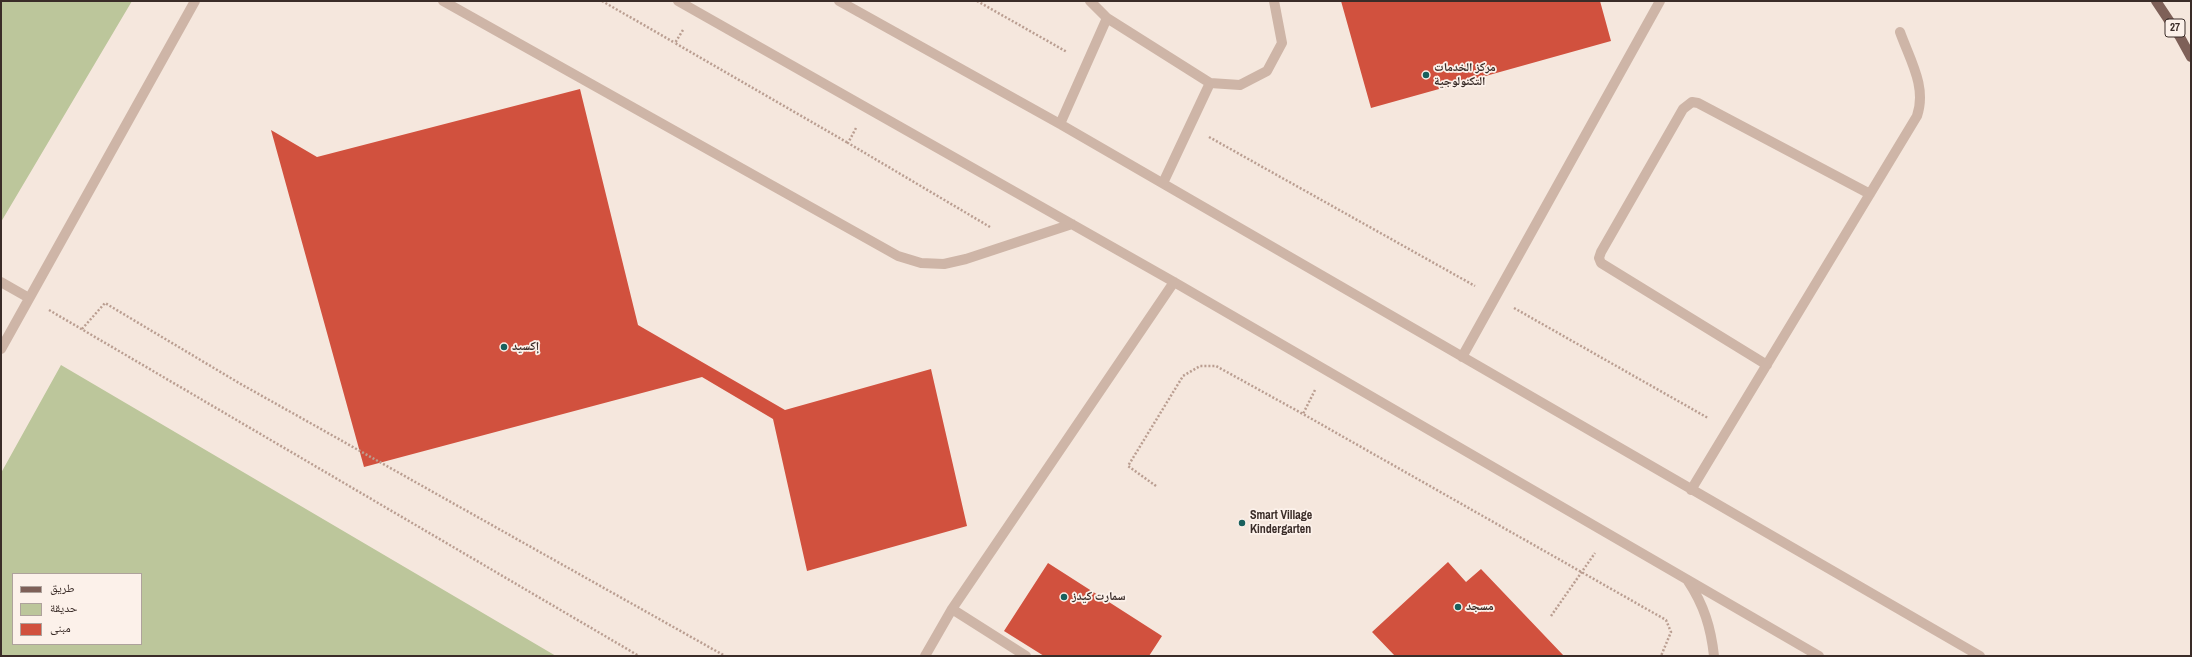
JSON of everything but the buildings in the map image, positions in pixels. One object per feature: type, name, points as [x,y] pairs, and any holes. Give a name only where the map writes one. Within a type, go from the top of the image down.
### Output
[{"type":"main road","name":"27","points":[[2156,1],[2180,37],[2191,57]]},
{"type":"street","points":[[1,349],[195,1]]},
{"type":"street","points":[[443,1],[898,256],[921,263],[944,264],[1016,243],[1072,224]]},
{"type":"street","points":[[678,1],[1174,282],[1819,656]]},
{"type":"street","points":[[839,1],[1163,183],[1980,656]]},
{"type":"street","points":[[1090,1],[1107,18],[1210,83],[1240,85],[1268,71],[1282,43],[1274,1]]},
{"type":"street","points":[[1462,357],[1660,1]]},
{"type":"street","points":[[1060,124],[1107,18]]},
{"type":"street","points":[[1691,490],[1917,116],[1922,96],[1920,86],[1900,32]]},
{"type":"street","points":[[1163,183],[1210,83]]},
{"type":"street","points":[[1767,365],[1605,268],[1599,258],[1601,252],[1683,110],[1692,102],[1698,103],[1870,194]]},
{"type":"street","points":[[1,282],[30,298]]},
{"type":"street","points":[[925,656],[952,609],[1174,282]]},
{"type":"street","points":[[1687,580],[1698,597],[1707,616],[1714,656]]},
{"type":"street","points":[[952,609],[1026,656]]},
{"type":"path","points":[[602,1],[848,143],[1016,243]]},
{"type":"path","points":[[977,1],[1087,63]]},
{"type":"path","points":[[675,43],[694,11]]},
{"type":"path","points":[[848,143],[868,108]]},
{"type":"path","points":[[1190,126],[1728,429]]},
{"type":"path","points":[[30,298],[639,656]]},
{"type":"path","points":[[82,329],[105,303],[239,383],[562,566],[725,656]]},
{"type":"path","points":[[1156,486],[1128,466],[1183,376],[1200,366],[1216,366],[1666,620],[1671,632],[1661,656]]},
{"type":"path","points":[[1303,414],[1325,370]]},
{"type":"path","points":[[1551,616],[1607,534]]},
{"type":"green space","points":[[1,1],[132,1],[1,222]]},
{"type":"green space","points":[[61,365],[556,656],[1,656],[1,473]]},
{"type":"place","name":"مركز الخدمات التكنولوجية","points":[[1426,75]]},
{"type":"place","name":"إكسيد","points":[[504,347]]},
{"type":"place","name":"Smart Village Kindergarten","points":[[1242,523]]},
{"type":"place","name":"سمارت كيدز","points":[[1064,597]]},
{"type":"place","name":"مسجد","points":[[1458,607]]}]
